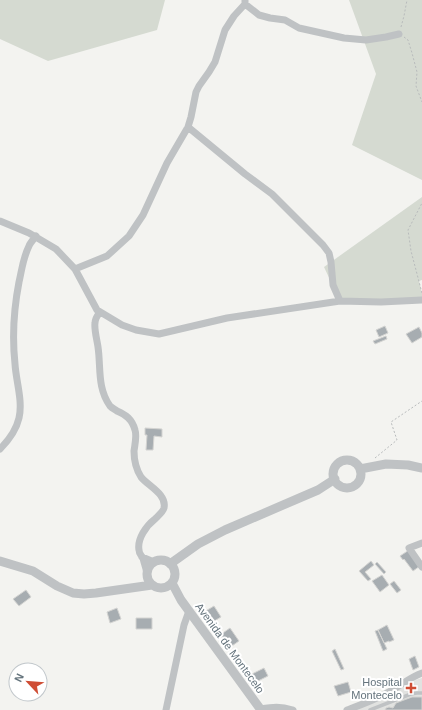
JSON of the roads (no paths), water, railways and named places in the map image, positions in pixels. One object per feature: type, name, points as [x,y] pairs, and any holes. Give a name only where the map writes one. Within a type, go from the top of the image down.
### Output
[{"type":"street","points":[[75,269],[107,256],[129,236],[142,215],[167,163],[188,126],[196,92],[215,62],[225,30],[245,2],[259,15],[264,17],[285,20],[299,28],[344,38],[366,40],[399,34]]},
{"type":"street","points":[[188,126],[245,174],[272,194],[323,245],[331,262],[333,286],[340,301]]},
{"type":"street","points":[[0,221],[36,236],[56,249],[75,269],[97,310],[122,325],[136,330],[158,334],[227,318],[340,301],[381,302],[422,300]]},
{"type":"street","points":[[0,449],[8,442],[19,418],[19,400],[14,362],[14,320],[22,265],[29,245],[36,236]]},
{"type":"street","points":[[100,312],[96,317],[94,324],[99,349],[100,383],[103,393],[111,407],[132,420],[136,431],[134,461],[142,477],[157,491],[163,501],[164,508],[160,514],[146,527],[139,542],[139,553],[149,579],[156,587],[168,585],[174,580],[174,573],[170,564],[162,561],[154,562],[142,558]]},
{"type":"street","points":[[351,460],[358,465],[360,469],[361,474],[358,482],[350,487],[341,486],[337,483],[333,475],[338,463],[342,461],[351,460]]},
{"type":"street","points":[[360,469],[386,464],[408,465],[422,468]]},
{"type":"street","points":[[170,564],[198,544],[225,530],[318,490],[335,479]]},
{"type":"street","points":[[422,543],[409,548],[422,567]]},
{"type":"street","points":[[0,561],[33,571],[57,586],[73,593],[96,593],[139,587],[149,579]]},
{"type":"street","points":[[149,579],[148,569],[154,562]]},
{"type":"street","name":"Avenida de Montecelo","points":[[168,585],[189,611],[260,710]]},
{"type":"street","points":[[166,710],[184,625],[189,611]]},
{"type":"street","points":[[347,710],[381,696],[412,677],[422,673]]},
{"type":"street","points":[[260,710],[275,706],[292,710]]},
{"type":"lane","points":[[370,710],[411,694],[422,693]]},
{"type":"place","name":"Hospital Montecelo","points":[[411,688]]}]
